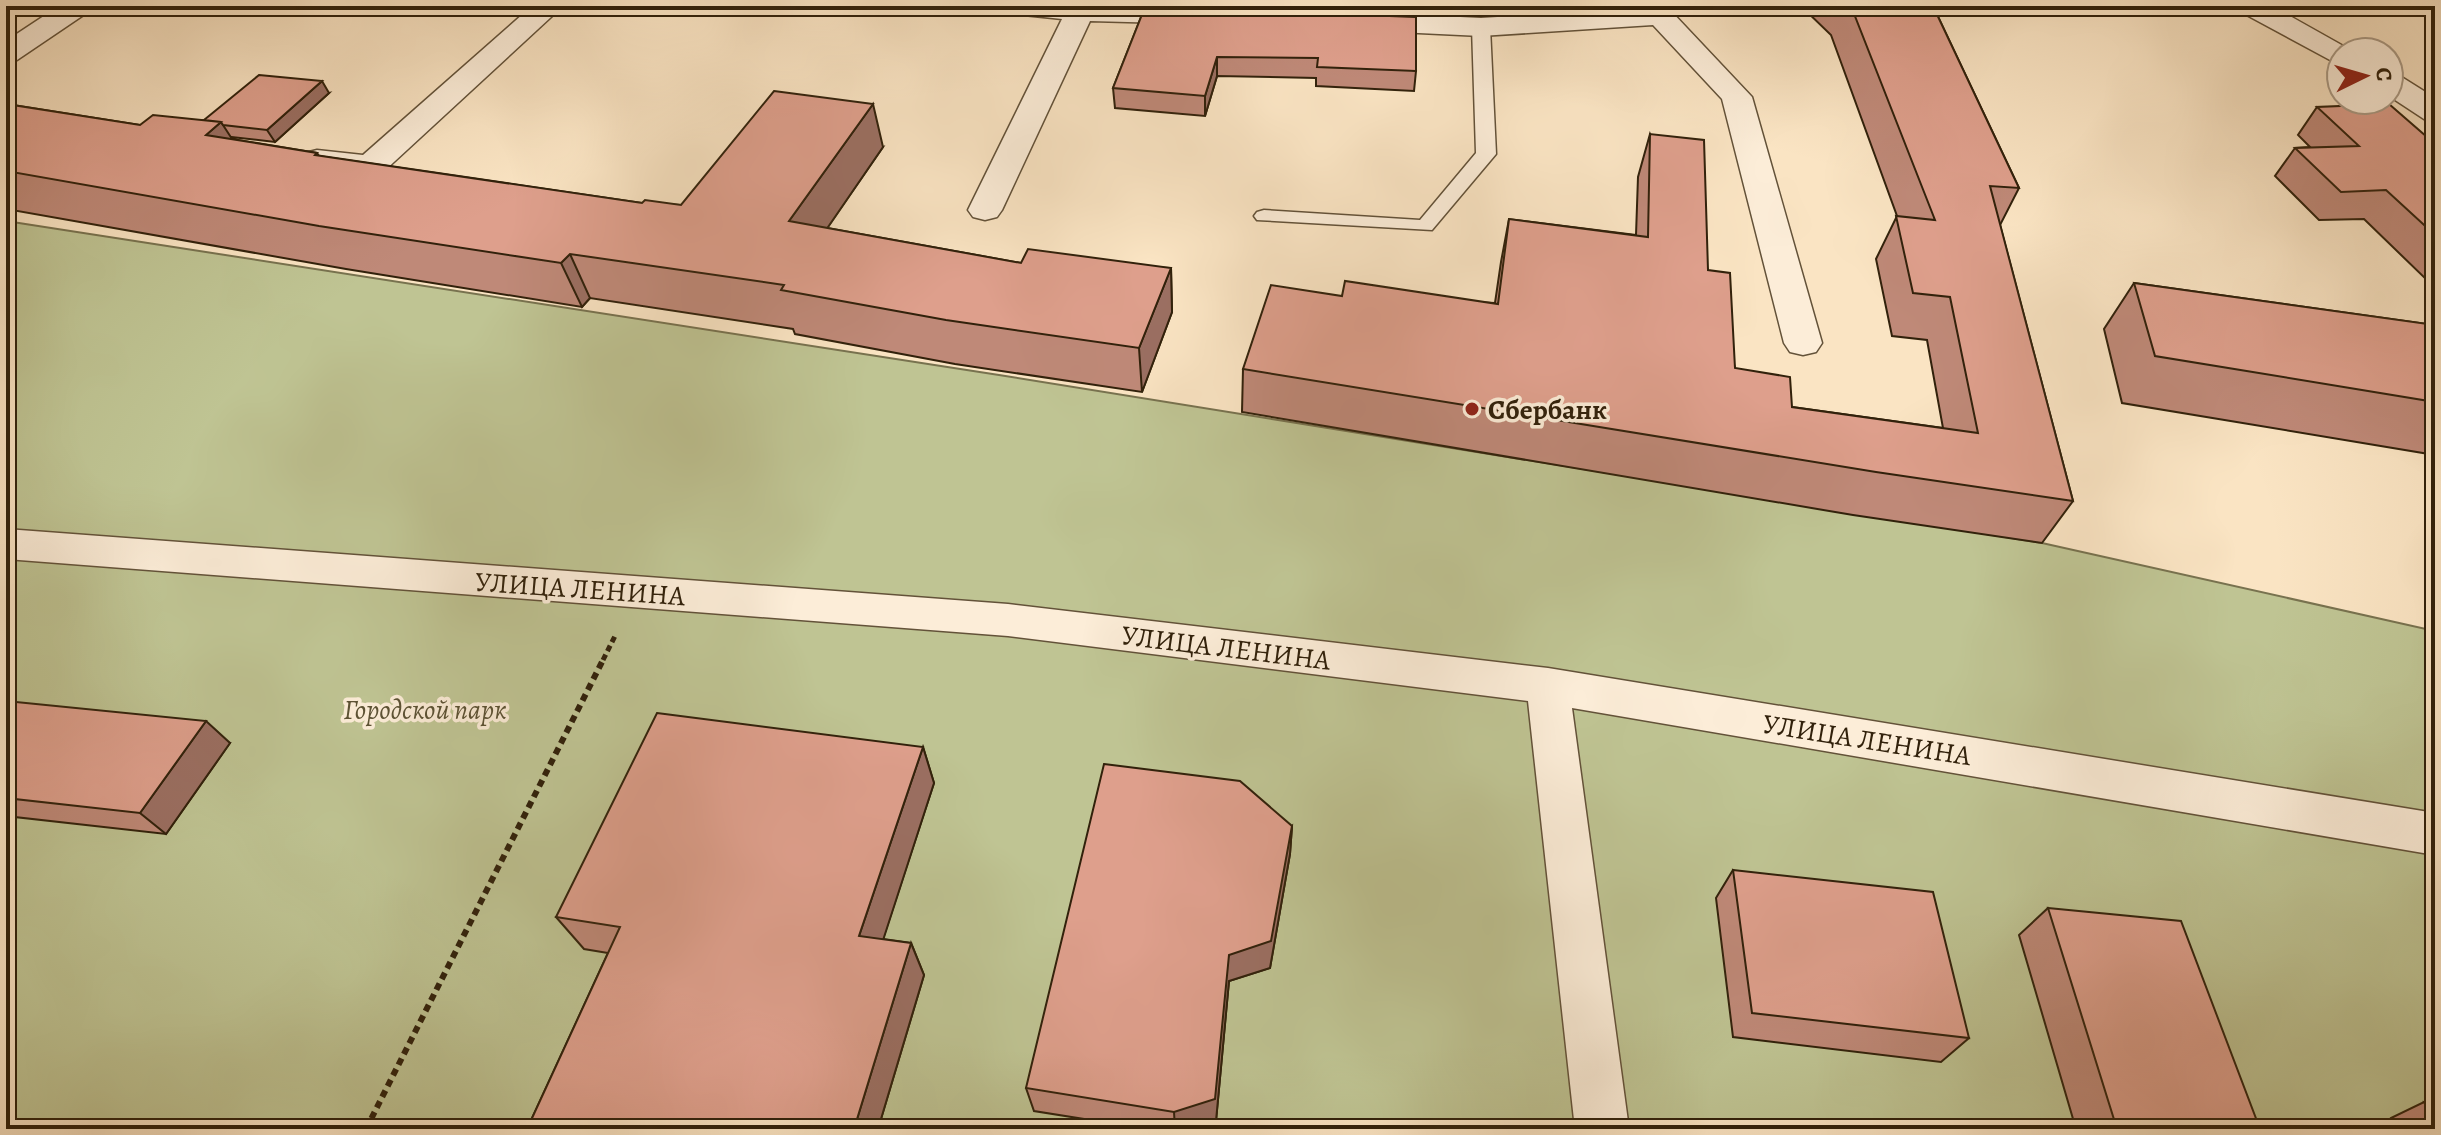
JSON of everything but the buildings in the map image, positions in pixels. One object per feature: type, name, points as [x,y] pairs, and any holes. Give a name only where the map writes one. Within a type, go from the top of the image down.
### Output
[{"type":"street","points":[[6,54],[78,6]]},
{"type":"street","points":[[292,157],[370,166],[549,6]]},
{"type":"street","points":[[1006,6],[1080,12],[1227,15]]},
{"type":"street","points":[[2251,6],[2325,45]]},
{"type":"street","points":[[985,210],[1080,12]]},
{"type":"street","points":[[1322,20],[1481,27],[1660,16],[1737,97],[1803,343]]},
{"type":"street","points":[[2405,92],[2435,112]]},
{"type":"street","name":"УЛИЦА ЛЕНИНА","points":[[6,544],[1008,620],[1548,686],[2435,834]]},
{"type":"street","points":[[1548,686],[1602,1129]]},
{"type":"lane","points":[[1264,216],[1425,226],[1486,154],[1481,27]]},
{"type":"path","points":[[366,1129],[637,592]]},
{"type":"green space","name":"Городской парк","points":[[6,221],[999,375],[2042,543],[2435,631],[2435,1129],[6,1129]]},
{"type":"place","name":"Сбербанк","points":[[1472,409]]}]
